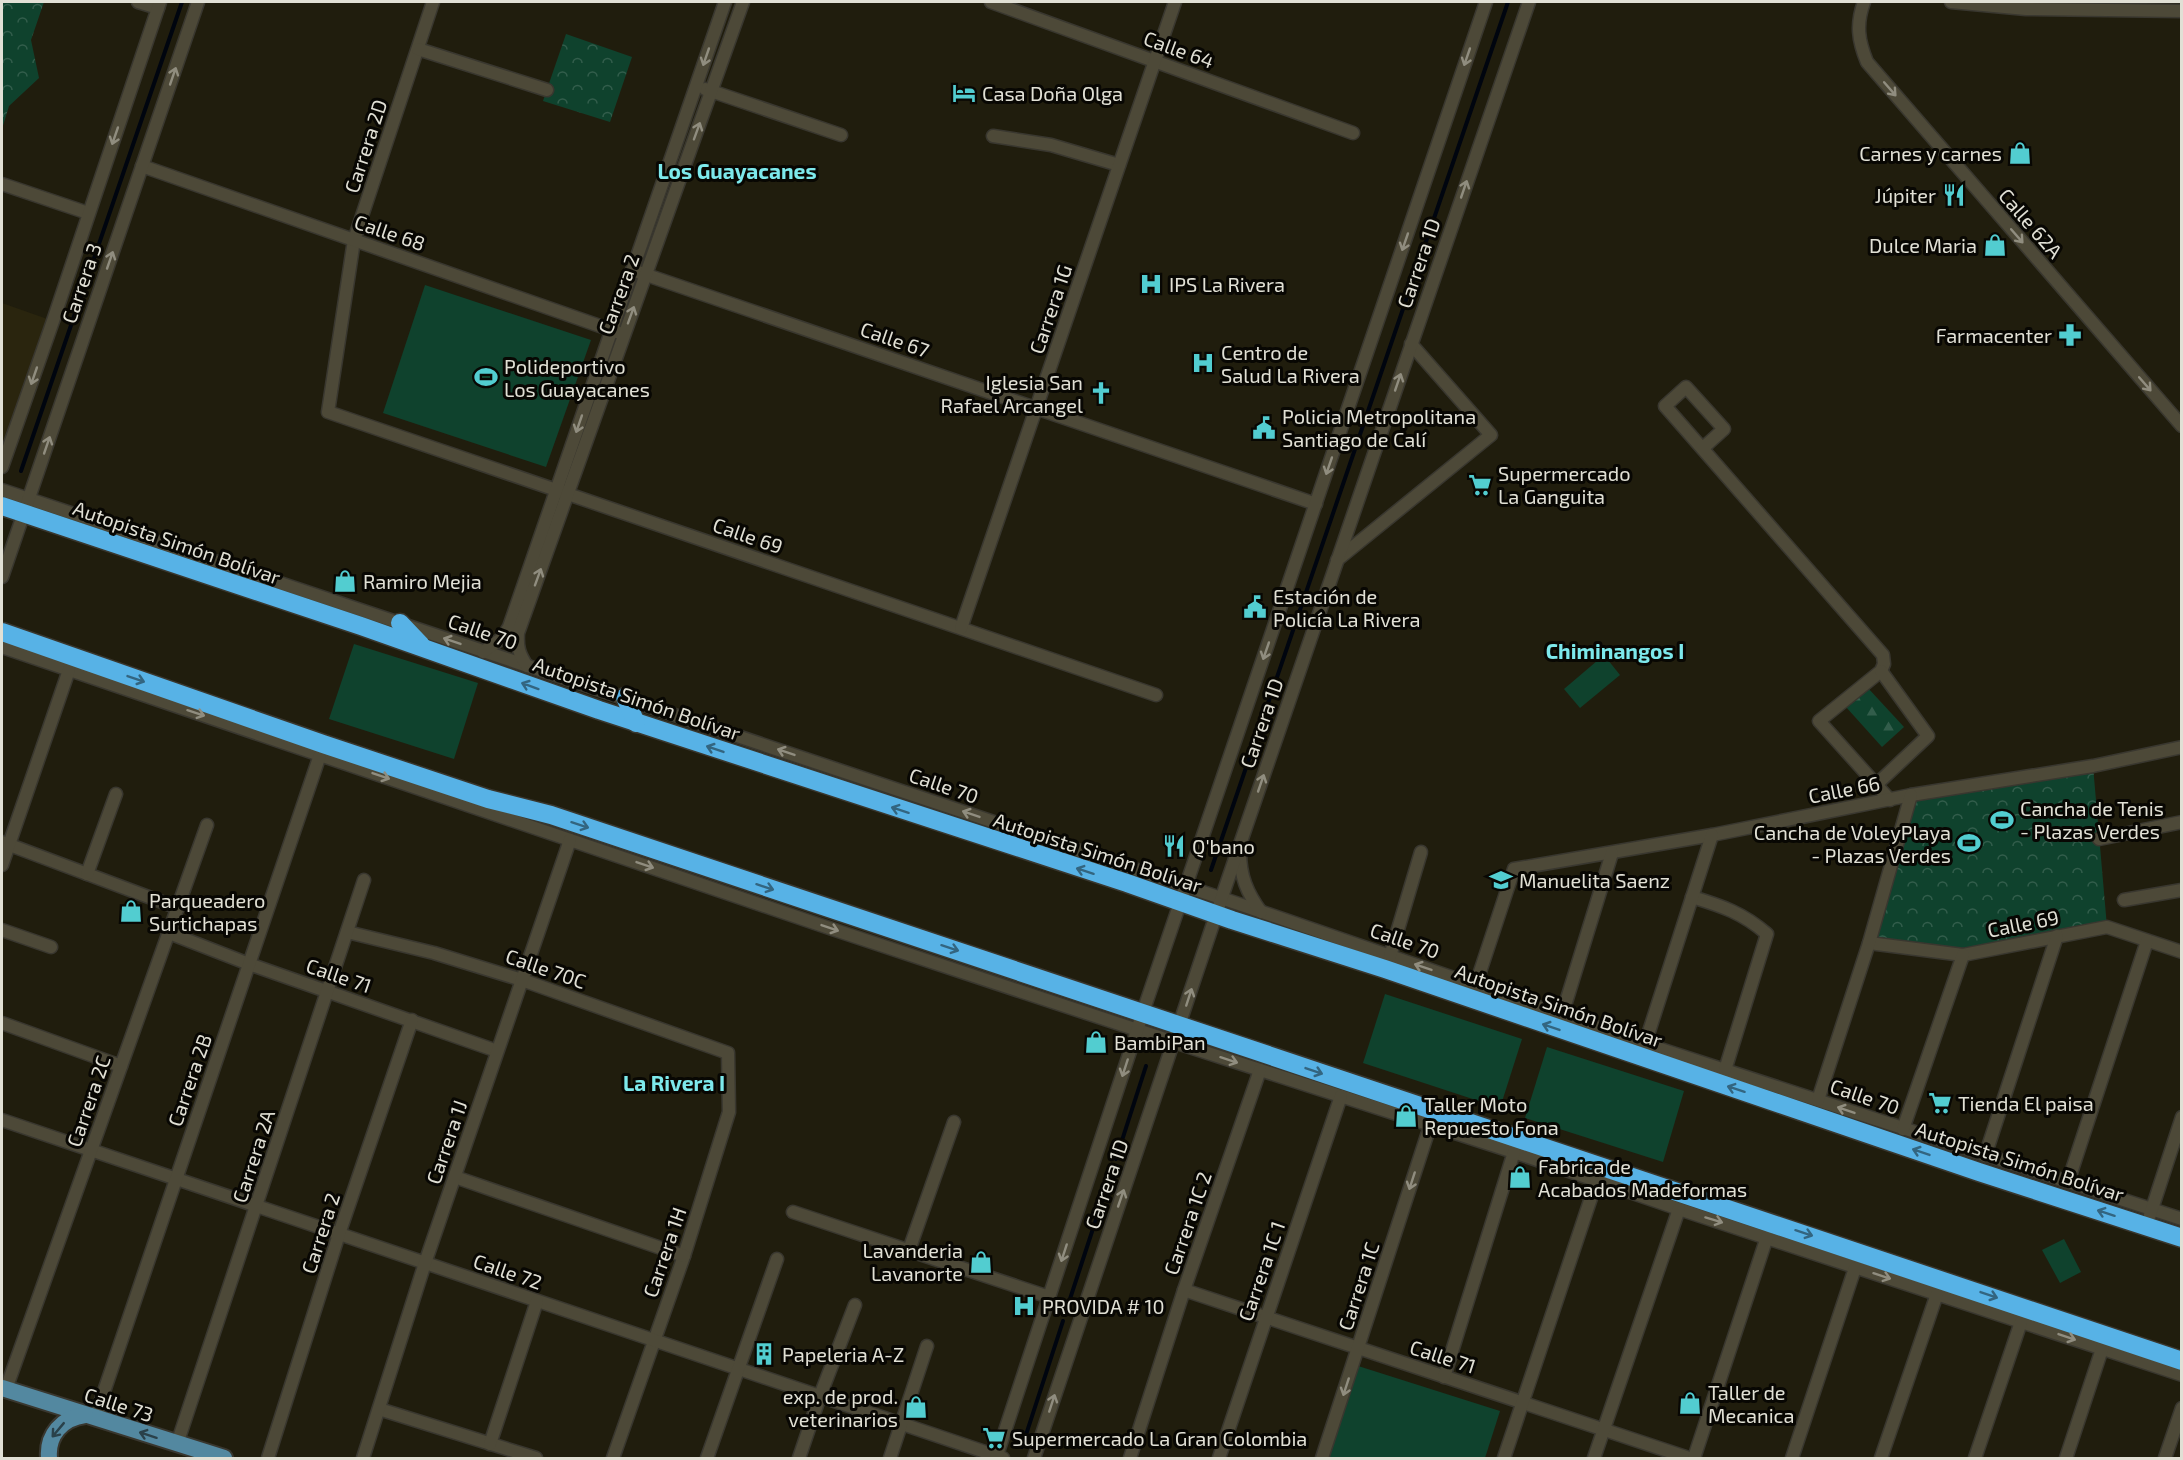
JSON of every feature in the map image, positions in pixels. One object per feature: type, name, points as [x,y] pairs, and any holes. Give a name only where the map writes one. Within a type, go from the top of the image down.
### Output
[{"type":"highway","name":"Autopista Simón Bolívar","points":[[2,506],[25,507],[636,723],[1129,876],[1385,969],[1474,992],[1979,1172],[2149,1218],[2181,1238]]},
{"type":"highway","points":[[362,627],[397,622],[425,649]]},
{"type":"highway","points":[[2,632],[488,799],[551,815],[1143,1012],[1177,1034],[1432,1118],[1859,1251],[2105,1342],[2181,1361]]},
{"type":"highway","points":[[599,710],[622,696],[636,723]]},
{"type":"highway","points":[[482,810],[551,815]]},
{"type":"main road","name":"Calle 73","points":[[4,1389],[224,1458]]},
{"type":"main road","points":[[49,1458],[49,1445],[58,1428],[73,1417],[90,1416]]},
{"type":"street","points":[[138,2],[159,5]]},
{"type":"street","name":"Carrera 3","points":[[2,577],[198,2]]},
{"type":"street","name":"Carrera 2D","points":[[328,412],[354,240],[433,2]]},
{"type":"street","name":"Carrera 2","points":[[527,666],[520,655],[517,644],[518,633],[611,330],[725,2]]},
{"type":"street","name":"Carrera 2","points":[[483,652],[502,638],[509,627],[624,334],[743,2]]},
{"type":"street","name":"Calle 64","points":[[991,2],[1353,133]]},
{"type":"street","name":"Carrera 1G","points":[[961,628],[1175,2]]},
{"type":"street","name":"Carrera 1D","points":[[999,1458],[1049,1297],[1143,1012],[1486,2]]},
{"type":"street","name":"Carrera 1D","points":[[1034,1458],[1242,838],[1529,2]]},
{"type":"street","name":"Calle 62A","points":[[1864,2],[1858,21],[1859,40],[1867,62],[2181,426]]},
{"type":"street","points":[[1959,2],[2026,9],[2181,11]]},
{"type":"street","name":"Carrera 3","points":[[2,467],[159,5]]},
{"type":"street","points":[[418,49],[547,90]]},
{"type":"street","points":[[696,85],[841,135]]},
{"type":"street","points":[[993,136],[1051,145],[1119,165]]},
{"type":"street","name":"Calle 68","points":[[142,166],[624,334]]},
{"type":"street","points":[[2,184],[88,213]]},
{"type":"street","name":"Calle 67","points":[[632,270],[1316,504]]},
{"type":"street","points":[[1338,560],[1491,435],[1411,344]]},
{"type":"street","points":[[1702,448],[1724,429],[1686,387],[1665,406],[1883,656],[1884,664],[1881,671],[1819,721],[1890,800]]},
{"type":"street","name":"Calle 69","points":[[328,412],[1156,695]]},
{"type":"street","name":"Calle 70","points":[[2,490],[25,507],[397,622],[622,696],[1129,876]]},
{"type":"street","points":[[1351,518],[1367,536]]},
{"type":"street","points":[[2,647],[1137,1030],[1177,1034],[1260,1070],[1341,1096],[1432,1118],[1514,1152],[1855,1268],[2021,1322],[2105,1342],[2181,1375]]},
{"type":"street","points":[[2,865],[5,843],[69,670]]},
{"type":"street","points":[[1877,784],[1928,736],[1881,671]]},
{"type":"street","name":"Calle 66","points":[[1474,992],[1514,869],[1712,835],[1911,795],[2093,766],[2181,747]]},
{"type":"street","name":"Carrera 2B","points":[[90,1416],[176,1179],[320,755]]},
{"type":"street","points":[[87,874],[116,795]]},
{"type":"street","points":[[1818,1100],[1869,943],[1911,795]]},
{"type":"street","points":[[2099,839],[2181,822]]},
{"type":"street","name":"Carrera 2C","points":[[4,1389],[92,1151],[207,825]]},
{"type":"street","points":[[1645,1044],[1712,835]]},
{"type":"street","points":[[1242,838],[1240,853],[1244,883],[1261,912]]},
{"type":"street","name":"Carrera 1J","points":[[363,1458],[425,1263],[570,840]]},
{"type":"street","points":[[5,843],[178,908]]},
{"type":"street","points":[[1390,956],[1421,852]]},
{"type":"street","points":[[1562,1015],[1612,853]]},
{"type":"street","name":"Carrera 2A","points":[[177,1444],[364,880]]},
{"type":"street","points":[[2124,900],[2181,890]]},
{"type":"street","points":[[1692,897],[1732,909],[1767,934],[1725,1070]]},
{"type":"street","name":"Calle 70","points":[[1219,907],[1261,912],[1390,956],[1474,992],[1562,1015],[2068,1182],[2149,1218],[2181,1219]]},
{"type":"street","name":"Calle 69","points":[[1869,943],[1963,955],[2107,927],[2181,952]]},
{"type":"street","points":[[2,930],[51,947]]},
{"type":"street","name":"Calle 70C","points":[[347,932],[434,953],[522,980],[728,1053]]},
{"type":"street","name":"Calle 71","points":[[169,933],[249,964],[497,1051]]},
{"type":"street","points":[[1985,1156],[2057,936]]},
{"type":"street","points":[[2068,1182],[2147,941]]},
{"type":"street","points":[[1903,1129],[1963,955]]},
{"type":"street","points":[[1034,996],[1040,978]]},
{"type":"street","name":"Carrera 2","points":[[268,1458],[339,1234],[412,1020]]},
{"type":"street","points":[[2,1023],[121,1066]]},
{"type":"street","name":"Carrera 1H","points":[[613,1458],[684,1256],[729,1113],[728,1053]]},
{"type":"street","name":"Carrera 1C 2","points":[[1130,1458],[1184,1290],[1260,1070]]},
{"type":"street","name":"Carrera 1C 1","points":[[1219,1458],[1341,1096]]},
{"type":"street","points":[[2149,1218],[2181,1116]]},
{"type":"street","name":"Carrera 1C","points":[[1322,1458],[1432,1118]]},
{"type":"street","points":[[909,1250],[954,1122]]},
{"type":"street","name":"Calle 72","points":[[2,1123],[654,1339],[999,1458]]},
{"type":"street","points":[[1444,1377],[1514,1152]]},
{"type":"street","points":[[454,1177],[684,1256]]},
{"type":"street","points":[[1503,1458],[1597,1180]]},
{"type":"street","points":[[1594,1458],[1679,1209]]},
{"type":"street","points":[[793,1212],[1049,1297]]},
{"type":"street","points":[[1694,1458],[1767,1237]]},
{"type":"street","points":[[707,1458],[777,1258]]},
{"type":"street","points":[[1792,1458],[1855,1268]]},
{"type":"street","name":"Calle 71","points":[[1184,1290],[1689,1458]]},
{"type":"street","points":[[1881,1458],[1937,1294]]},
{"type":"street","points":[[490,1444],[537,1301]]},
{"type":"street","points":[[799,1458],[855,1305]]},
{"type":"street","points":[[1975,1458],[2021,1322]]},
{"type":"street","points":[[2066,1458],[2105,1342]]},
{"type":"street","points":[[890,1458],[927,1346]]},
{"type":"street","points":[[2165,1458],[2181,1408]]},
{"type":"street","points":[[379,1409],[536,1458]]},
{"type":"shaded area","points":[[2,303],[53,321],[2,467]]},
{"type":"green space","points":[[2,2],[44,2],[31,40],[39,78],[9,106],[2,129]]},
{"type":"green space","points":[[566,34],[632,57],[610,122],[543,101]]},
{"type":"green space","name":"Polideportivo Los Guayacanes","points":[[425,285],[591,340],[546,467],[383,413]]},
{"type":"green space","points":[[354,644],[478,683],[454,759],[329,719]]},
{"type":"green space","points":[[1604,655],[1620,675],[1580,708],[1564,689]]},
{"type":"green space","points":[[1867,687],[1904,727],[1882,747],[1846,707]]},
{"type":"green space","points":[[2093,766],[2107,927],[1963,955],[1869,943],[1911,795]]},
{"type":"green space","points":[[1385,994],[1522,1039],[1500,1108],[1363,1063]]},
{"type":"green space","points":[[1547,1047],[1684,1091],[1663,1162],[1525,1118]]},
{"type":"green space","points":[[2064,1239],[2081,1272],[2060,1283],[2042,1250]]},
{"type":"green space","points":[[1355,1365],[1500,1411],[1485,1458],[1327,1458]]},
{"type":"waterway","points":[[21,471],[182,2]]},
{"type":"waterway","points":[[1211,870],[1508,2]]},
{"type":"waterway","points":[[1116,1159],[1146,1066]]},
{"type":"waterway","points":[[1068,1305],[1105,1192]]},
{"type":"waterway","points":[[1022,1447],[1063,1321]]},
{"type":"place","name":"Casa Doña Olga","points":[[964,93]]},
{"type":"place","name":"Carnes y carnes","points":[[2020,153]]},
{"type":"place","name":"Júpiter","points":[[1954,195]]},
{"type":"place","name":"Dulce Maria","points":[[1995,245]]},
{"type":"place","name":"IPS La Rivera","points":[[1151,284]]},
{"type":"place","name":"Farmacenter","points":[[2070,335]]},
{"type":"place","name":"Centro de Salud La Rivera","points":[[1203,363]]},
{"type":"place","name":"Polideportivo Los Guayacanes","points":[[486,377]]},
{"type":"place","name":"Iglesia San Rafael Arcangel","points":[[1101,393]]},
{"type":"place","name":"Policia Metropolitana Santiago de Calí","points":[[1264,428]]},
{"type":"place","name":"Supermercado La Ganguita","points":[[1480,485]]},
{"type":"place","name":"Ramiro Mejia","points":[[345,581]]},
{"type":"place","name":"Estación de Policía La Rivera","points":[[1255,607]]},
{"type":"place","name":"Cancha de Tenis - Plazas Verdes","points":[[2002,820]]},
{"type":"place","name":"Cancha de VoleyPlaya - Plazas Verdes","points":[[1969,843]]},
{"type":"place","name":"Q'bano","points":[[1174,846]]},
{"type":"place","name":"Manuelita Saenz","points":[[1501,880]]},
{"type":"place","name":"Parqueadero Surtichapas","points":[[131,911]]},
{"type":"place","name":"BambiPan","points":[[1096,1042]]},
{"type":"place","name":"Tienda El paisa","points":[[1940,1103]]},
{"type":"place","name":"Taller Moto Repuesto Fona","points":[[1406,1116]]},
{"type":"place","name":"Fabrica de Acabados Madeformas","points":[[1520,1177]]},
{"type":"place","name":"Lavanderia Lavanorte","points":[[981,1262]]},
{"type":"place","name":"PROVIDA # 10","points":[[1024,1306]]},
{"type":"place","name":"Papeleria A-Z","points":[[764,1354]]},
{"type":"place","name":"Taller de Mecanica","points":[[1690,1403]]},
{"type":"place","name":"exp. de prod. veterinarios","points":[[916,1407]]},
{"type":"place","name":"Supermercado La Gran Colombia","points":[[994,1438]]},
{"type":"district","name":"Los Guayacanes","points":[[737,170]]},
{"type":"district","name":"Chiminangos I","points":[[1615,650]]},
{"type":"district","name":"La Rivera I","points":[[674,1082]]}]
